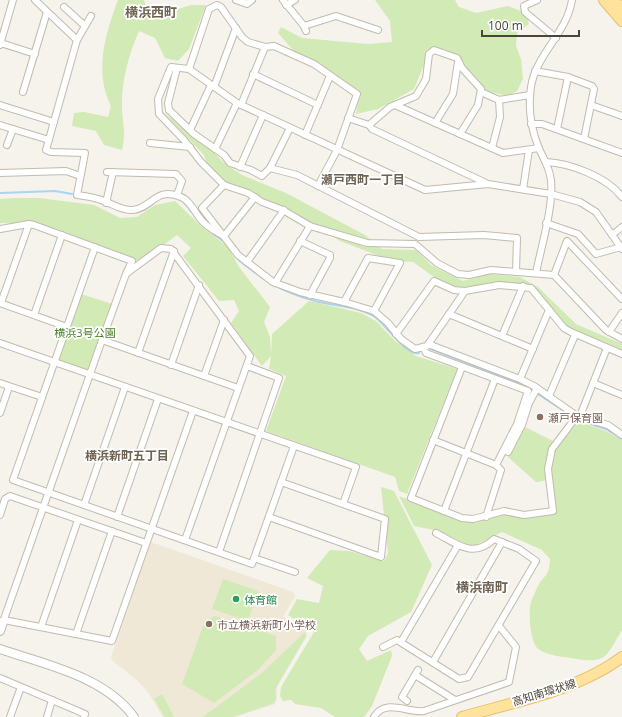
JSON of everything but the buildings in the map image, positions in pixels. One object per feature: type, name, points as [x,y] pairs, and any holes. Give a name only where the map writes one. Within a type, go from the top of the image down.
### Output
[{"type":"main road","points":[[604,0],[622,21]]},
{"type":"main road","points":[[614,0],[622,9]]},
{"type":"main road","name":"高知南環状線","points":[[462,717],[568,686],[594,676],[622,657]]},
{"type":"street","points":[[13,0],[0,44],[35,54]]},
{"type":"street","points":[[34,0],[77,40]]},
{"type":"street","points":[[189,68],[210,8],[209,0]]},
{"type":"street","points":[[236,0],[247,4],[252,0]]},
{"type":"street","points":[[295,0],[285,2],[305,29],[336,16],[378,30]]},
{"type":"street","points":[[537,0],[524,6],[525,12],[556,38]]},
{"type":"street","points":[[536,274],[552,194],[550,175],[546,162],[539,148],[532,124],[530,95],[535,71],[565,24],[571,10],[572,0]]},
{"type":"street","points":[[210,8],[217,6],[221,8],[248,42],[265,47],[274,46],[314,64],[357,94],[337,150],[318,186]]},
{"type":"street","points":[[64,7],[85,26]]},
{"type":"street","points":[[23,92],[47,12]]},
{"type":"street","points":[[91,16],[77,40],[46,150],[51,152],[85,153],[77,195],[99,199],[131,210],[138,210],[162,194],[177,195],[183,198],[204,223],[224,236]]},
{"type":"street","points":[[190,130],[213,86],[236,28]]},
{"type":"street","points":[[215,149],[239,104],[265,47]]},
{"type":"street","points":[[369,124],[390,107],[414,97],[426,79],[429,54],[434,50],[457,58],[458,62],[481,89],[478,105],[460,134]]},
{"type":"street","points":[[435,123],[453,94],[458,62]]},
{"type":"street","points":[[546,223],[578,234],[596,254],[621,248],[596,212],[580,202],[552,194],[488,184],[425,190],[239,104],[189,68],[171,67],[158,99],[158,110],[161,117],[190,147],[201,162],[224,185],[248,193],[284,210],[310,226],[367,243],[415,244],[437,263],[458,274],[469,275],[491,270],[554,275],[609,332],[622,339]]},
{"type":"street","points":[[178,68],[168,107],[190,130],[215,149],[230,163],[251,170],[262,176],[270,168],[290,128]]},
{"type":"street","points":[[535,71],[568,77],[592,86],[594,89],[584,139]]},
{"type":"street","points":[[253,74],[318,105]]},
{"type":"street","points":[[306,135],[330,76]]},
{"type":"street","points":[[557,129],[568,77]]},
{"type":"street","points":[[481,92],[499,100],[530,95]]},
{"type":"street","points":[[492,148],[500,118],[499,100]]},
{"type":"street","points":[[0,105],[54,122]]},
{"type":"street","points":[[395,105],[503,153],[539,148]]},
{"type":"street","points":[[591,105],[622,116]]},
{"type":"street","points":[[240,167],[263,115]]},
{"type":"street","points":[[348,118],[369,124],[372,129],[488,184]]},
{"type":"street","points":[[532,124],[542,124],[622,153]]},
{"type":"street","points":[[0,125],[49,140]]},
{"type":"street","points":[[7,145],[12,129]]},
{"type":"street","points":[[150,143],[190,147]]},
{"type":"street","points":[[523,189],[529,150]]},
{"type":"street","points":[[546,162],[555,162],[596,176],[613,187],[622,197]]},
{"type":"street","points":[[270,168],[297,176],[418,237],[484,235],[518,238],[516,272]]},
{"type":"street","points":[[0,173],[66,171],[80,176]]},
{"type":"street","points":[[106,202],[110,172],[176,174],[182,180],[177,195]]},
{"type":"street","points":[[224,185],[202,208],[238,255],[275,283],[310,295],[344,302],[374,312],[388,324],[401,339],[415,349],[426,346],[520,379],[537,388],[578,416],[608,425],[622,435]]},
{"type":"street","points":[[224,236],[255,197]]},
{"type":"street","points":[[247,262],[284,210]]},
{"type":"street","points":[[0,229],[29,224],[132,261],[102,340],[2,621],[0,631]]},
{"type":"street","points":[[29,224],[0,303],[67,327]]},
{"type":"street","points":[[275,283],[310,226]]},
{"type":"street","points":[[612,235],[622,227]]},
{"type":"street","points":[[34,315],[62,235]]},
{"type":"street","points":[[415,244],[418,237]]},
{"type":"street","points":[[300,241],[330,255],[330,258],[310,295]]},
{"type":"street","points":[[554,275],[567,241],[622,300]]},
{"type":"street","points":[[95,247],[13,480],[252,564],[294,446]]},
{"type":"street","points":[[126,274],[161,248],[168,247],[174,251],[250,356],[186,540]]},
{"type":"street","points":[[138,353],[174,251]]},
{"type":"street","points":[[344,302],[368,258],[400,263],[374,312]]},
{"type":"street","points":[[396,334],[434,281],[454,290],[466,291],[499,285],[523,286],[531,288],[564,328],[575,335],[622,354]]},
{"type":"street","points":[[171,365],[198,285]]},
{"type":"street","points":[[502,336],[523,286]]},
{"type":"street","points":[[466,291],[426,346],[426,353],[528,391],[517,424],[496,465]]},
{"type":"street","points":[[520,379],[549,310]]},
{"type":"street","points":[[609,332],[622,313]]},
{"type":"street","points":[[449,314],[533,348]]},
{"type":"street","points":[[204,376],[224,320]]},
{"type":"street","points":[[549,396],[575,335]]},
{"type":"street","points":[[102,340],[238,388]]},
{"type":"street","points":[[0,343],[356,467],[343,504]]},
{"type":"street","points":[[462,366],[411,498],[462,518],[473,520],[504,511],[524,515],[553,511],[548,468],[552,449],[578,416],[607,348]]},
{"type":"street","points":[[219,552],[279,378],[247,366]]},
{"type":"street","points":[[444,511],[495,379]]},
{"type":"street","points":[[0,383],[42,397]]},
{"type":"street","points":[[593,383],[622,395]]},
{"type":"street","points":[[0,412],[9,386]]},
{"type":"street","points":[[84,505],[125,387]]},
{"type":"street","points":[[508,452],[522,426],[529,403],[537,388]]},
{"type":"street","points":[[117,516],[158,399]]},
{"type":"street","points":[[2,621],[112,641],[193,411]]},
{"type":"street","points":[[433,440],[496,465],[501,470],[486,516]]},
{"type":"street","points":[[269,517],[381,557],[385,519],[281,482]]},
{"type":"street","points":[[0,515],[3,499],[10,496],[146,544]]},
{"type":"street","points":[[41,627],[78,520]]},
{"type":"street","points":[[76,634],[112,531]]},
{"type":"street","points":[[383,647],[397,640],[459,679],[468,677],[536,561],[520,549],[494,539],[484,548],[468,549],[436,533]]},
{"type":"street","points":[[433,662],[502,542]]},
{"type":"street","points":[[401,642],[458,545]]},
{"type":"street","points":[[254,558],[295,572]]},
{"type":"street","points":[[374,717],[378,711],[391,706],[416,712],[509,682],[516,647],[499,626]]},
{"type":"street","points":[[0,649],[95,683],[127,707],[134,717]]},
{"type":"street","points":[[407,701],[402,697],[417,673],[455,700]]},
{"type":"street","points":[[0,678],[86,716]]},
{"type":"street","points":[[10,717],[21,687]]},
{"type":"street","points":[[47,717],[52,700]]},
{"type":"shaded area","name":"市立横浜新町小学校","points":[[151,542],[293,592],[295,596],[283,617],[306,631],[307,636],[277,686],[277,699],[275,704],[236,717],[163,717],[149,694],[139,682],[113,661],[111,657]]},
{"type":"green space","points":[[118,0],[144,0],[147,11],[162,14],[191,5],[206,5],[189,49],[178,61],[165,58],[155,38],[139,31],[124,80],[122,110],[124,134],[122,150],[104,145],[96,131],[72,126],[74,113],[84,112],[108,117],[111,106],[103,80],[103,53],[109,26]]},
{"type":"green space","points":[[375,0],[455,0],[459,7],[476,13],[508,6],[526,13],[529,24],[517,33],[516,46],[521,59],[523,79],[517,91],[508,96],[482,90],[466,77],[458,63],[445,49],[429,53],[414,89],[378,109],[356,114],[359,94],[316,62],[300,58],[278,33],[281,27],[302,38],[368,44],[392,42],[390,21]]},
{"type":"green space","points":[[164,113],[205,143],[223,162],[242,175],[286,193],[365,235],[382,249],[416,250],[431,265],[463,281],[489,274],[520,277],[538,287],[576,324],[622,344],[622,353],[608,345],[591,344],[566,326],[536,296],[521,286],[487,283],[465,293],[441,282],[413,262],[392,261],[340,241],[309,222],[255,195],[222,181],[208,168],[204,155]]},
{"type":"green space","points":[[39,198],[94,205],[120,218],[137,217],[155,205],[175,201],[201,226],[228,247],[239,267],[270,307],[264,322],[270,337],[271,354],[272,334],[309,301],[361,313],[376,321],[395,341],[416,356],[457,369],[407,494],[399,491],[395,477],[266,431],[286,376],[269,369],[271,356],[262,366],[231,323],[239,311],[234,300],[219,301],[183,256],[191,248],[177,235],[141,262],[57,229],[36,224],[0,223],[0,199]]},
{"type":"green space","name":"横浜3号公園","points":[[81,294],[112,304],[88,370],[57,360]]},
{"type":"green space","points":[[578,421],[606,431],[622,440],[622,630],[606,655],[595,660],[552,655],[538,649],[535,645],[530,627],[530,607],[537,588],[549,570],[550,559],[542,550],[502,532],[474,546],[439,531],[414,526],[399,496],[461,520],[504,513],[555,512],[549,469],[553,449]]},
{"type":"green space","points":[[525,427],[555,442],[548,480],[536,482],[508,457]]},
{"type":"green space","points":[[381,487],[394,491],[432,565],[411,612],[368,636],[359,649],[367,661],[391,650],[392,656],[372,706],[364,717],[335,717],[321,708],[295,704],[291,700],[283,701],[280,696],[281,687],[314,632],[288,615],[297,599],[319,603],[323,586],[307,578],[330,550],[349,551],[384,561],[388,553]]},
{"type":"green space","name":"体育館","points":[[223,579],[258,591],[248,621],[212,609]]},
{"type":"green space","points":[[215,616],[276,636],[276,650],[258,670],[214,703],[182,684],[205,621]]},
{"type":"green space","points":[[305,632],[306,636],[275,690],[276,699],[274,703],[233,717],[203,717],[263,672]]},
{"type":"green space","points":[[162,694],[174,717],[165,717],[154,699]]},
{"type":"waterway","points":[[0,193],[55,191],[72,194]]},
{"type":"waterway","points":[[183,201],[195,216]]},
{"type":"waterway","points":[[212,233],[226,243]]},
{"type":"waterway","points":[[235,255],[240,261],[268,282],[292,294],[310,300],[355,309],[375,317],[408,350],[414,353],[419,353]]},
{"type":"waterway","points":[[431,349],[533,390]]},
{"type":"waterway","points":[[538,394],[573,417]]},
{"type":"waterway","points":[[579,420],[606,429],[622,439]]},
{"type":"place","name":"瀬戸保育園","points":[[540,417]]},
{"type":"place","name":"体育館","points":[[236,599]]},
{"type":"place","name":"市立横浜新町小学校","points":[[209,624]]},
{"type":"district","name":"横浜西町","points":[[151,12]]},
{"type":"district","name":"瀬戸西町一丁目","points":[[363,179]]},
{"type":"district","name":"横浜新町五丁目","points":[[127,455]]},
{"type":"district","name":"横浜南町","points":[[482,587]]}]
